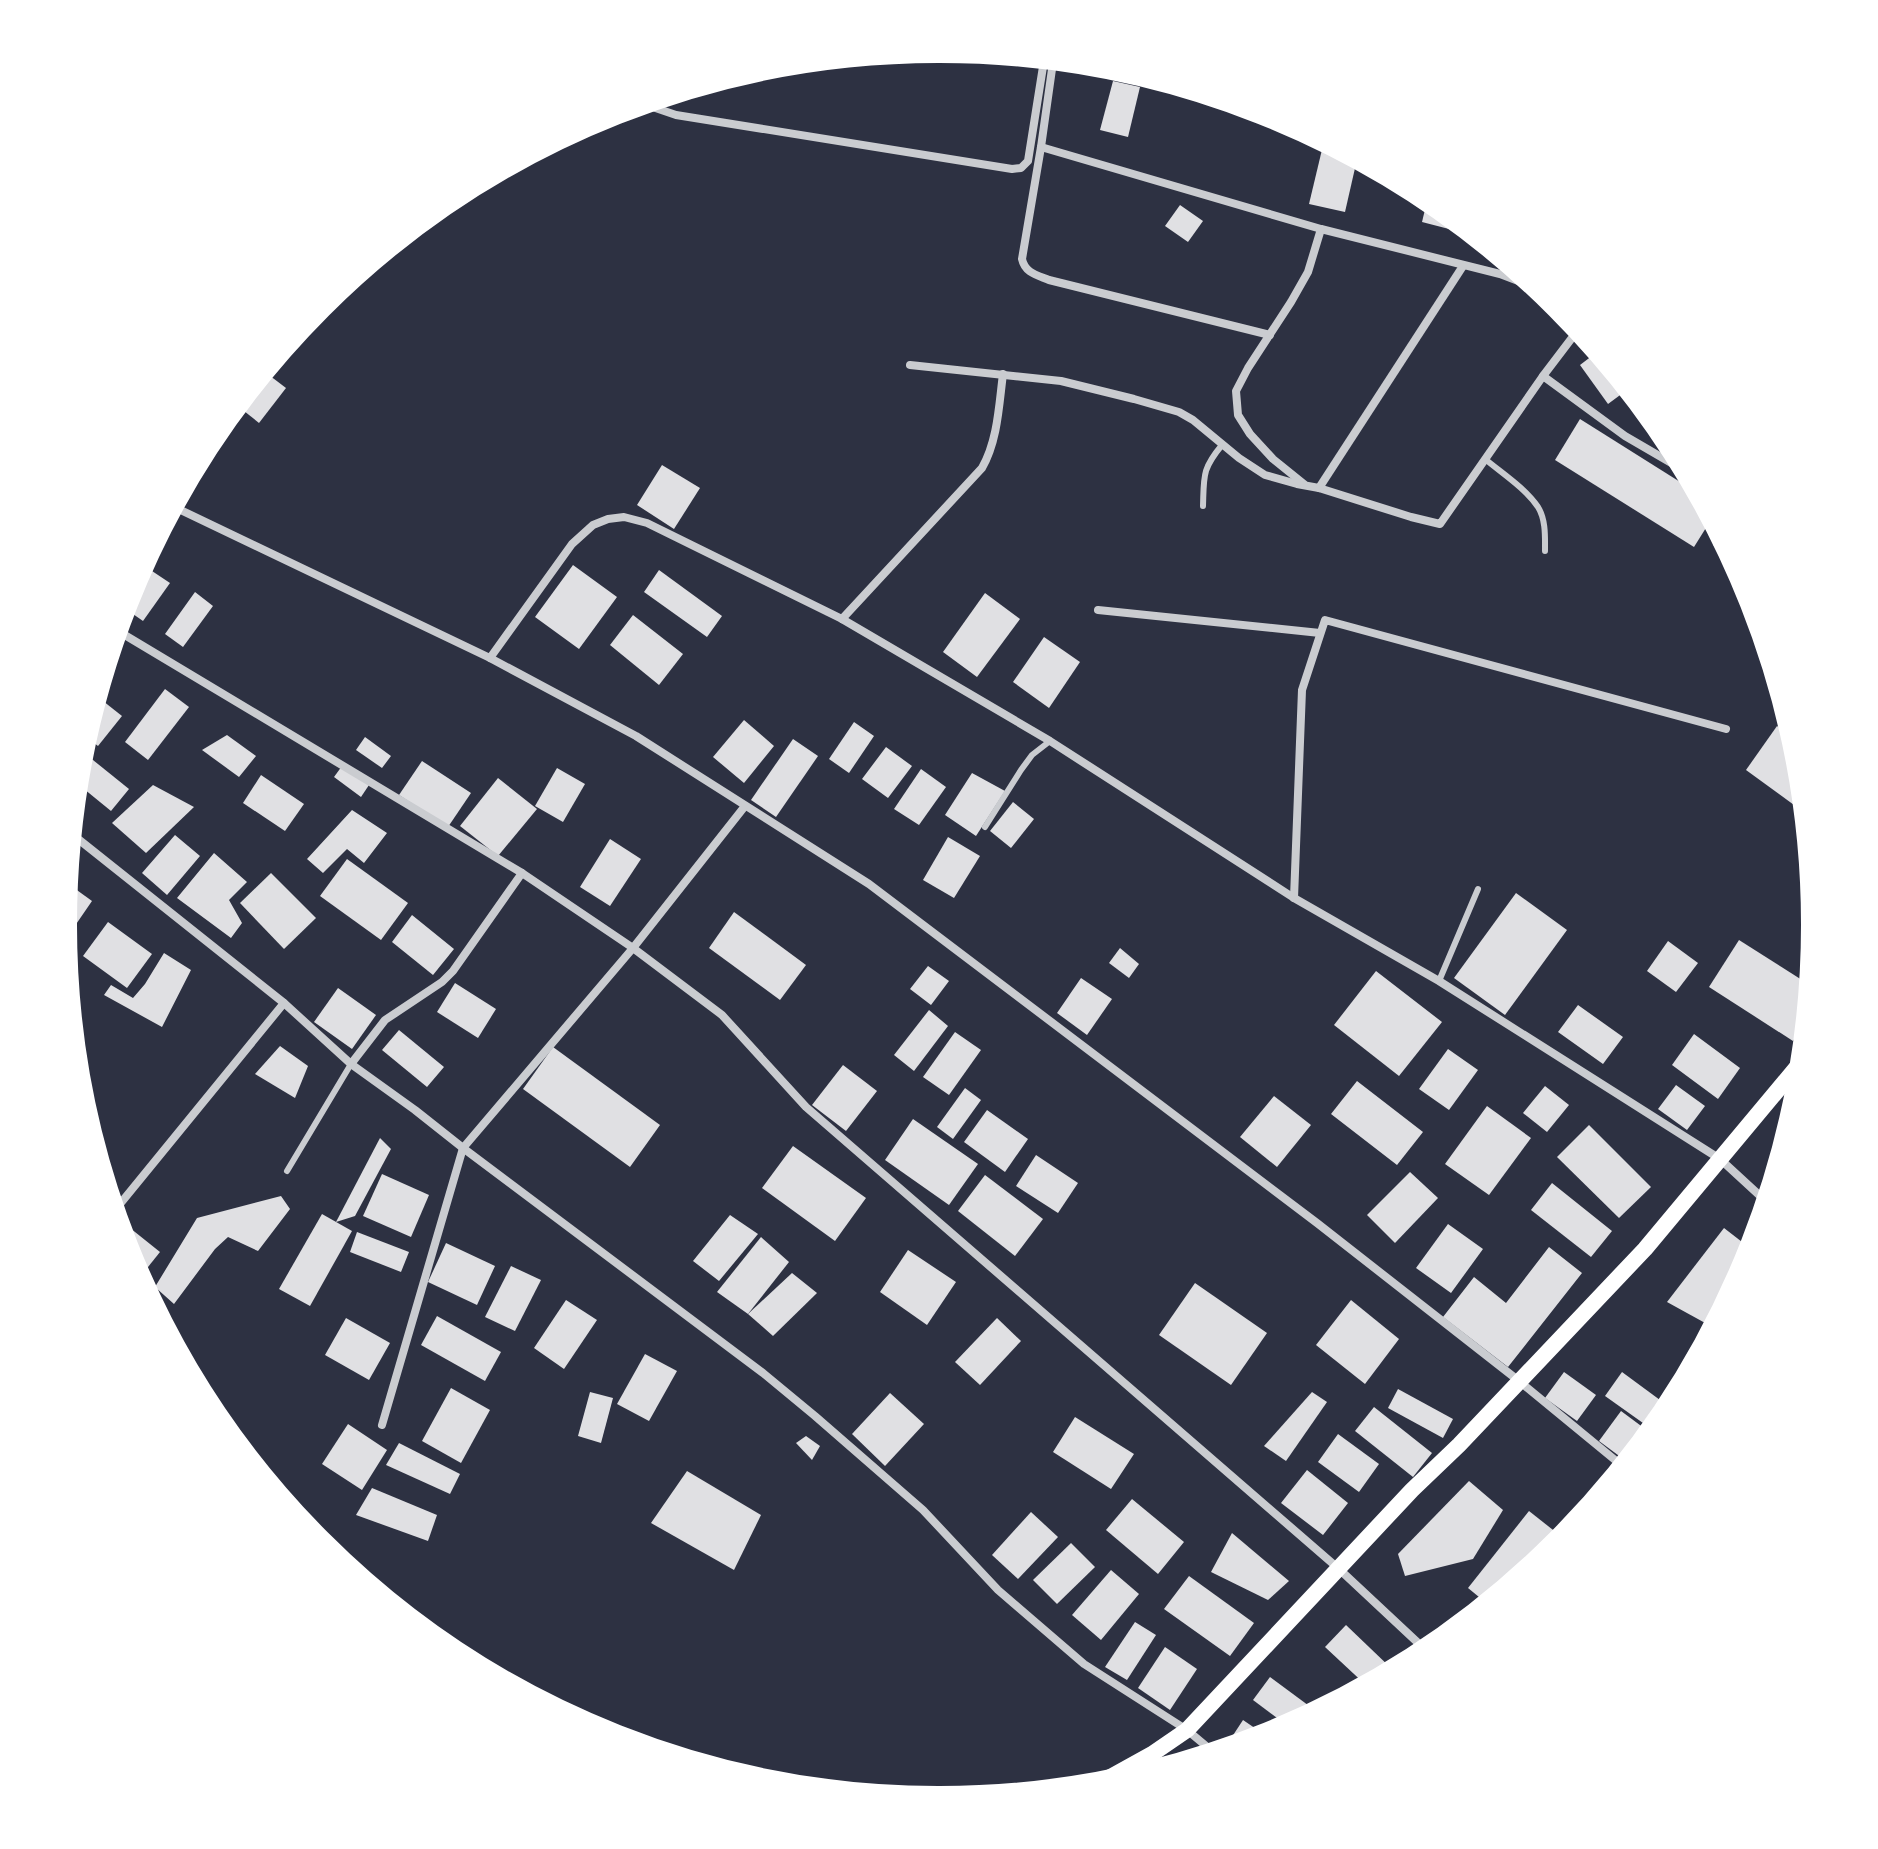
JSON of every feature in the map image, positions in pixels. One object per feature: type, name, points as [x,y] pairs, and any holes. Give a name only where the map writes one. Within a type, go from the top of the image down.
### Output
[{"type":"main road","points":[[1122,1771],[1187,1730],[1412,1490],[1459,1445],[1645,1249],[1792,1072]]},
{"type":"street","points":[[652,107],[676,115],[1012,169],[1021,168],[1028,161],[1043,64]]},
{"type":"street","points":[[1053,65],[1023,267],[1049,280],[1270,335]]},
{"type":"street","points":[[1041,147],[1321,229],[1515,277]]},
{"type":"street","points":[[1307,486],[1273,459],[1250,434],[1238,415],[1236,391],[1308,272],[1321,229]]},
{"type":"street","points":[[1319,488],[1463,266]]},
{"type":"street","points":[[910,365],[1086,386],[1179,412],[1265,475],[1440,524],[1574,335]]},
{"type":"street","points":[[842,619],[987,460],[1003,374]]},
{"type":"street","points":[[1543,376],[1625,436],[1672,463]]},
{"type":"street","points":[[179,509],[490,658],[636,736],[869,884],[1317,1223],[1618,1462]]},
{"type":"street","points":[[490,658],[572,544],[593,525],[624,517],[647,523],[842,619],[1050,741],[1294,898],[1439,981],[1720,1159],[1762,1197]]},
{"type":"street","points":[[1098,610],[1320,633]]},
{"type":"street","points":[[1294,898],[1302,690],[1325,620],[1726,729]]},
{"type":"street","points":[[123,634],[522,873],[633,948],[722,1015],[806,1107],[1339,1569],[1420,1645]]},
{"type":"street","points":[[382,1425],[463,1148],[633,948],[745,806]]},
{"type":"street","points":[[77,838],[284,1003],[351,1064],[763,1373],[923,1510],[998,1590],[1084,1664],[1187,1730],[1208,1748]]},
{"type":"street","points":[[351,1064],[385,1020],[442,982],[453,971],[522,873]]},
{"type":"street","points":[[119,1205],[284,1003]]},
{"type":"lane","points":[[1203,506],[1204,473],[1222,445]]},
{"type":"lane","points":[[1485,459],[1523,490],[1539,509],[1545,531],[1545,551]]},
{"type":"lane","points":[[985,827],[1032,755],[1050,741]]},
{"type":"lane","points":[[1439,981],[1478,889]]},
{"type":"lane","points":[[287,1171],[351,1064]]},
{"type":"building","points":[[1113,81],[1140,87],[1128,137],[1100,130]]},
{"type":"building","points":[[1323,147],[1356,165],[1345,212],[1309,204]]},
{"type":"building","points":[[1180,205],[1203,221],[1188,242],[1165,226]]},
{"type":"building","points":[[1425,208],[1450,225],[1449,229],[1422,222]]},
{"type":"building","points":[[1592,356],[1623,393],[1608,404],[1580,365]]},
{"type":"building","points":[[270,376],[286,388],[259,423],[243,410]]},
{"type":"building","points":[[1580,419],[1685,485],[1708,525],[1694,547],[1555,460]]},
{"type":"building","points":[[662,465],[700,488],[674,529],[637,505]]},
{"type":"building","points":[[573,565],[617,597],[579,649],[535,617]]},
{"type":"building","points":[[149,569],[170,583],[143,621],[131,612]]},
{"type":"building","points":[[659,570],[722,616],[707,637],[644,592]]},
{"type":"building","points":[[195,592],[213,606],[183,647],[165,634]]},
{"type":"building","points":[[985,593],[1020,619],[977,677],[943,652]]},
{"type":"building","points":[[633,615],[683,654],[659,685],[610,645]]},
{"type":"building","points":[[1044,637],[1080,662],[1049,708],[1013,682]]},
{"type":"building","points":[[165,689],[189,707],[148,760],[125,742]]},
{"type":"building","points":[[103,701],[122,716],[98,746],[92,742]]},
{"type":"building","points":[[744,720],[774,746],[744,783],[713,757]]},
{"type":"building","points":[[854,722],[874,736],[849,773],[829,759]]},
{"type":"building","points":[[1777,726],[1783,731],[1797,808],[1746,770]]},
{"type":"building","points":[[227,735],[256,756],[239,777],[202,750]]},
{"type":"building","points":[[365,737],[391,756],[382,768],[356,750]]},
{"type":"building","points":[[793,739],[818,756],[776,817],[751,800]]},
{"type":"building","points":[[886,747],[912,766],[888,798],[862,779]]},
{"type":"building","points":[[89,757],[129,789],[111,811],[84,789]]},
{"type":"building","points":[[422,761],[471,793],[448,827],[399,795]]},
{"type":"building","points":[[342,766],[369,785],[361,797],[334,777]]},
{"type":"building","points":[[557,768],[585,784],[563,822],[535,806]]},
{"type":"building","points":[[921,769],[946,787],[919,825],[894,809]]},
{"type":"building","points":[[972,773],[1005,791],[976,836],[945,815]]},
{"type":"building","points":[[261,775],[304,804],[285,831],[243,803]]},
{"type":"building","points":[[498,778],[537,809],[498,856],[460,826]]},
{"type":"building","points":[[153,785],[194,807],[146,853],[112,823]]},
{"type":"building","points":[[1013,802],[1034,819],[1011,848],[990,831]]},
{"type":"building","points":[[352,810],[387,833],[364,863],[347,849],[323,873],[307,859]]},
{"type":"building","points":[[175,835],[200,856],[167,895],[142,873]]},
{"type":"building","points":[[948,837],[980,856],[954,898],[923,880]]},
{"type":"building","points":[[610,839],[641,859],[610,906],[580,887]]},
{"type":"building","points":[[214,853],[247,882],[229,900],[242,923],[231,938],[177,898]]},
{"type":"building","points":[[347,859],[408,903],[381,940],[320,896]]},
{"type":"building","points":[[271,873],[316,918],[284,949],[240,903]]},
{"type":"building","points":[[73,887],[92,901],[72,930]]},
{"type":"building","points":[[1516,893],[1567,930],[1505,1015],[1454,978]]},
{"type":"building","points":[[734,912],[806,965],[780,1000],[709,948]]},
{"type":"building","points":[[412,915],[454,949],[433,975],[392,942]]},
{"type":"building","points":[[108,922],[152,954],[127,988],[83,956]]},
{"type":"building","points":[[1739,940],[1804,981],[1799,1032],[1793,1041],[1709,987]]},
{"type":"building","points":[[1668,941],[1698,963],[1676,992],[1647,971]]},
{"type":"building","points":[[1120,948],[1139,964],[1129,978],[1109,963]]},
{"type":"building","points":[[164,953],[191,970],[162,1027],[104,995],[111,985],[133,998]]},
{"type":"building","points":[[928,966],[949,981],[931,1005],[910,989]]},
{"type":"building","points":[[1376,971],[1442,1022],[1399,1076],[1334,1025]]},
{"type":"building","points":[[1081,978],[1112,999],[1087,1035],[1057,1013]]},
{"type":"building","points":[[455,983],[496,1009],[478,1038],[437,1012]]},
{"type":"building","points":[[338,988],[376,1015],[352,1049],[314,1022]]},
{"type":"building","points":[[1578,1005],[1623,1037],[1603,1064],[1558,1032]]},
{"type":"building","points":[[929,1010],[948,1026],[914,1071],[894,1055]]},
{"type":"building","points":[[399,1030],[444,1067],[427,1087],[382,1050]]},
{"type":"building","points":[[955,1032],[981,1050],[949,1095],[923,1077]]},
{"type":"building","points":[[1694,1034],[1740,1068],[1718,1099],[1672,1065]]},
{"type":"building","points":[[280,1046],[308,1066],[295,1098],[255,1074]]},
{"type":"building","points":[[553,1047],[660,1125],[630,1167],[523,1089]]},
{"type":"building","points":[[1448,1049],[1478,1070],[1449,1110],[1419,1089]]},
{"type":"building","points":[[843,1065],[877,1091],[846,1131],[812,1105]]},
{"type":"building","points":[[1357,1081],[1423,1132],[1397,1165],[1331,1114]]},
{"type":"building","points":[[1676,1085],[1705,1106],[1687,1130],[1658,1109]]},
{"type":"building","points":[[1545,1086],[1569,1105],[1547,1132],[1523,1113]]},
{"type":"building","points":[[965,1088],[981,1100],[953,1139],[937,1127]]},
{"type":"building","points":[[1274,1096],[1311,1125],[1277,1167],[1240,1137]]},
{"type":"building","points":[[1487,1106],[1531,1138],[1489,1195],[1445,1164]]},
{"type":"building","points":[[987,1110],[1028,1139],[1005,1172],[964,1142]]},
{"type":"building","points":[[913,1119],[978,1164],[949,1205],[885,1160]]},
{"type":"building","points":[[1589,1125],[1651,1187],[1619,1218],[1557,1157]]},
{"type":"building","points":[[380,1138],[391,1149],[355,1216],[336,1222]]},
{"type":"building","points":[[793,1146],[866,1198],[835,1241],[762,1188]]},
{"type":"building","points":[[1036,1155],[1078,1183],[1058,1213],[1016,1186]]},
{"type":"building","points":[[1410,1172],[1438,1198],[1395,1243],[1367,1215]]},
{"type":"building","points":[[382,1174],[429,1195],[411,1237],[363,1216]]},
{"type":"building","points":[[985,1175],[1043,1219],[1015,1256],[958,1211]]},
{"type":"building","points":[[1552,1183],[1612,1231],[1591,1257],[1531,1210]]},
{"type":"building","points":[[281,1196],[290,1209],[258,1251],[228,1237],[215,1249],[174,1304],[155,1287],[197,1218]]},
{"type":"building","points":[[322,1214],[352,1231],[310,1306],[279,1289]]},
{"type":"building","points":[[730,1215],[758,1234],[719,1281],[693,1261]]},
{"type":"building","points":[[1448,1224],[1483,1249],[1451,1293],[1416,1268]]},
{"type":"building","points":[[126,1225],[160,1252],[145,1271]]},
{"type":"building","points":[[1724,1228],[1745,1244],[1707,1324],[1667,1302]]},
{"type":"building","points":[[357,1232],[409,1252],[401,1272],[350,1252]]},
{"type":"building","points":[[761,1237],[789,1262],[748,1314],[717,1292]]},
{"type":"building","points":[[446,1243],[495,1266],[477,1305],[428,1282]]},
{"type":"building","points":[[1549,1247],[1582,1273],[1508,1367],[1443,1317],[1474,1277],[1506,1303]]},
{"type":"building","points":[[908,1250],[956,1282],[927,1325],[880,1292]]},
{"type":"building","points":[[511,1266],[541,1280],[515,1331],[485,1317]]},
{"type":"building","points":[[792,1273],[817,1293],[773,1336],[748,1314]]},
{"type":"building","points":[[1195,1283],[1267,1333],[1231,1385],[1159,1335]]},
{"type":"building","points":[[566,1300],[597,1320],[564,1369],[534,1348]]},
{"type":"building","points":[[1351,1300],[1399,1339],[1365,1384],[1316,1345]]},
{"type":"building","points":[[437,1316],[501,1352],[485,1381],[421,1345]]},
{"type":"building","points":[[346,1318],[390,1343],[369,1380],[325,1355]]},
{"type":"building","points":[[997,1318],[1021,1341],[980,1385],[955,1362]]},
{"type":"building","points":[[645,1354],[677,1371],[649,1421],[617,1404]]},
{"type":"building","points":[[1564,1372],[1596,1395],[1577,1421],[1545,1398]]},
{"type":"building","points":[[1622,1372],[1660,1400],[1643,1423],[1605,1396]]},
{"type":"building","points":[[451,1388],[490,1410],[461,1463],[422,1441]]},
{"type":"building","points":[[1398,1389],[1453,1419],[1443,1438],[1388,1408]]},
{"type":"building","points":[[590,1392],[613,1398],[601,1443],[578,1436]]},
{"type":"building","points":[[1312,1392],[1327,1402],[1286,1461],[1264,1446]]},
{"type":"building","points":[[890,1393],[924,1424],[885,1466],[852,1434]]},
{"type":"building","points":[[1374,1407],[1432,1453],[1413,1477],[1355,1431]]},
{"type":"building","points":[[1621,1411],[1643,1428],[1621,1458],[1599,1441]]},
{"type":"building","points":[[1075,1417],[1134,1454],[1111,1489],[1053,1452]]},
{"type":"building","points":[[348,1424],[387,1450],[362,1490],[322,1464]]},
{"type":"building","points":[[1338,1434],[1379,1464],[1359,1492],[1318,1462]]},
{"type":"building","points":[[806,1436],[820,1446],[812,1460],[796,1443]]},
{"type":"building","points":[[399,1443],[460,1474],[450,1494],[386,1465]]},
{"type":"building","points":[[1307,1470],[1348,1503],[1323,1535],[1281,1503]]},
{"type":"building","points":[[687,1471],[761,1515],[734,1570],[651,1523]]},
{"type":"building","points":[[1469,1481],[1503,1510],[1473,1559],[1405,1576],[1398,1554]]},
{"type":"building","points":[[372,1488],[437,1515],[428,1541],[356,1515]]},
{"type":"building","points":[[1132,1499],[1184,1542],[1158,1574],[1106,1530]]},
{"type":"building","points":[[1529,1511],[1556,1532],[1482,1599],[1468,1588]]},
{"type":"building","points":[[1031,1512],[1058,1537],[1018,1579],[992,1555]]},
{"type":"building","points":[[1232,1533],[1289,1581],[1268,1600],[1211,1572]]},
{"type":"building","points":[[1071,1543],[1095,1567],[1057,1604],[1033,1580]]},
{"type":"building","points":[[1111,1570],[1139,1594],[1101,1640],[1072,1615]]},
{"type":"building","points":[[1189,1576],[1254,1623],[1230,1656],[1164,1609]]},
{"type":"building","points":[[1135,1622],[1156,1635],[1127,1680],[1105,1667]]},
{"type":"building","points":[[1346,1625],[1388,1665],[1361,1681],[1325,1647]]},
{"type":"building","points":[[1165,1647],[1197,1669],[1170,1710],[1138,1688]]},
{"type":"building","points":[[1270,1677],[1311,1707],[1281,1721],[1253,1700]]},
{"type":"building","points":[[1243,1720],[1258,1730],[1229,1741]]}]
